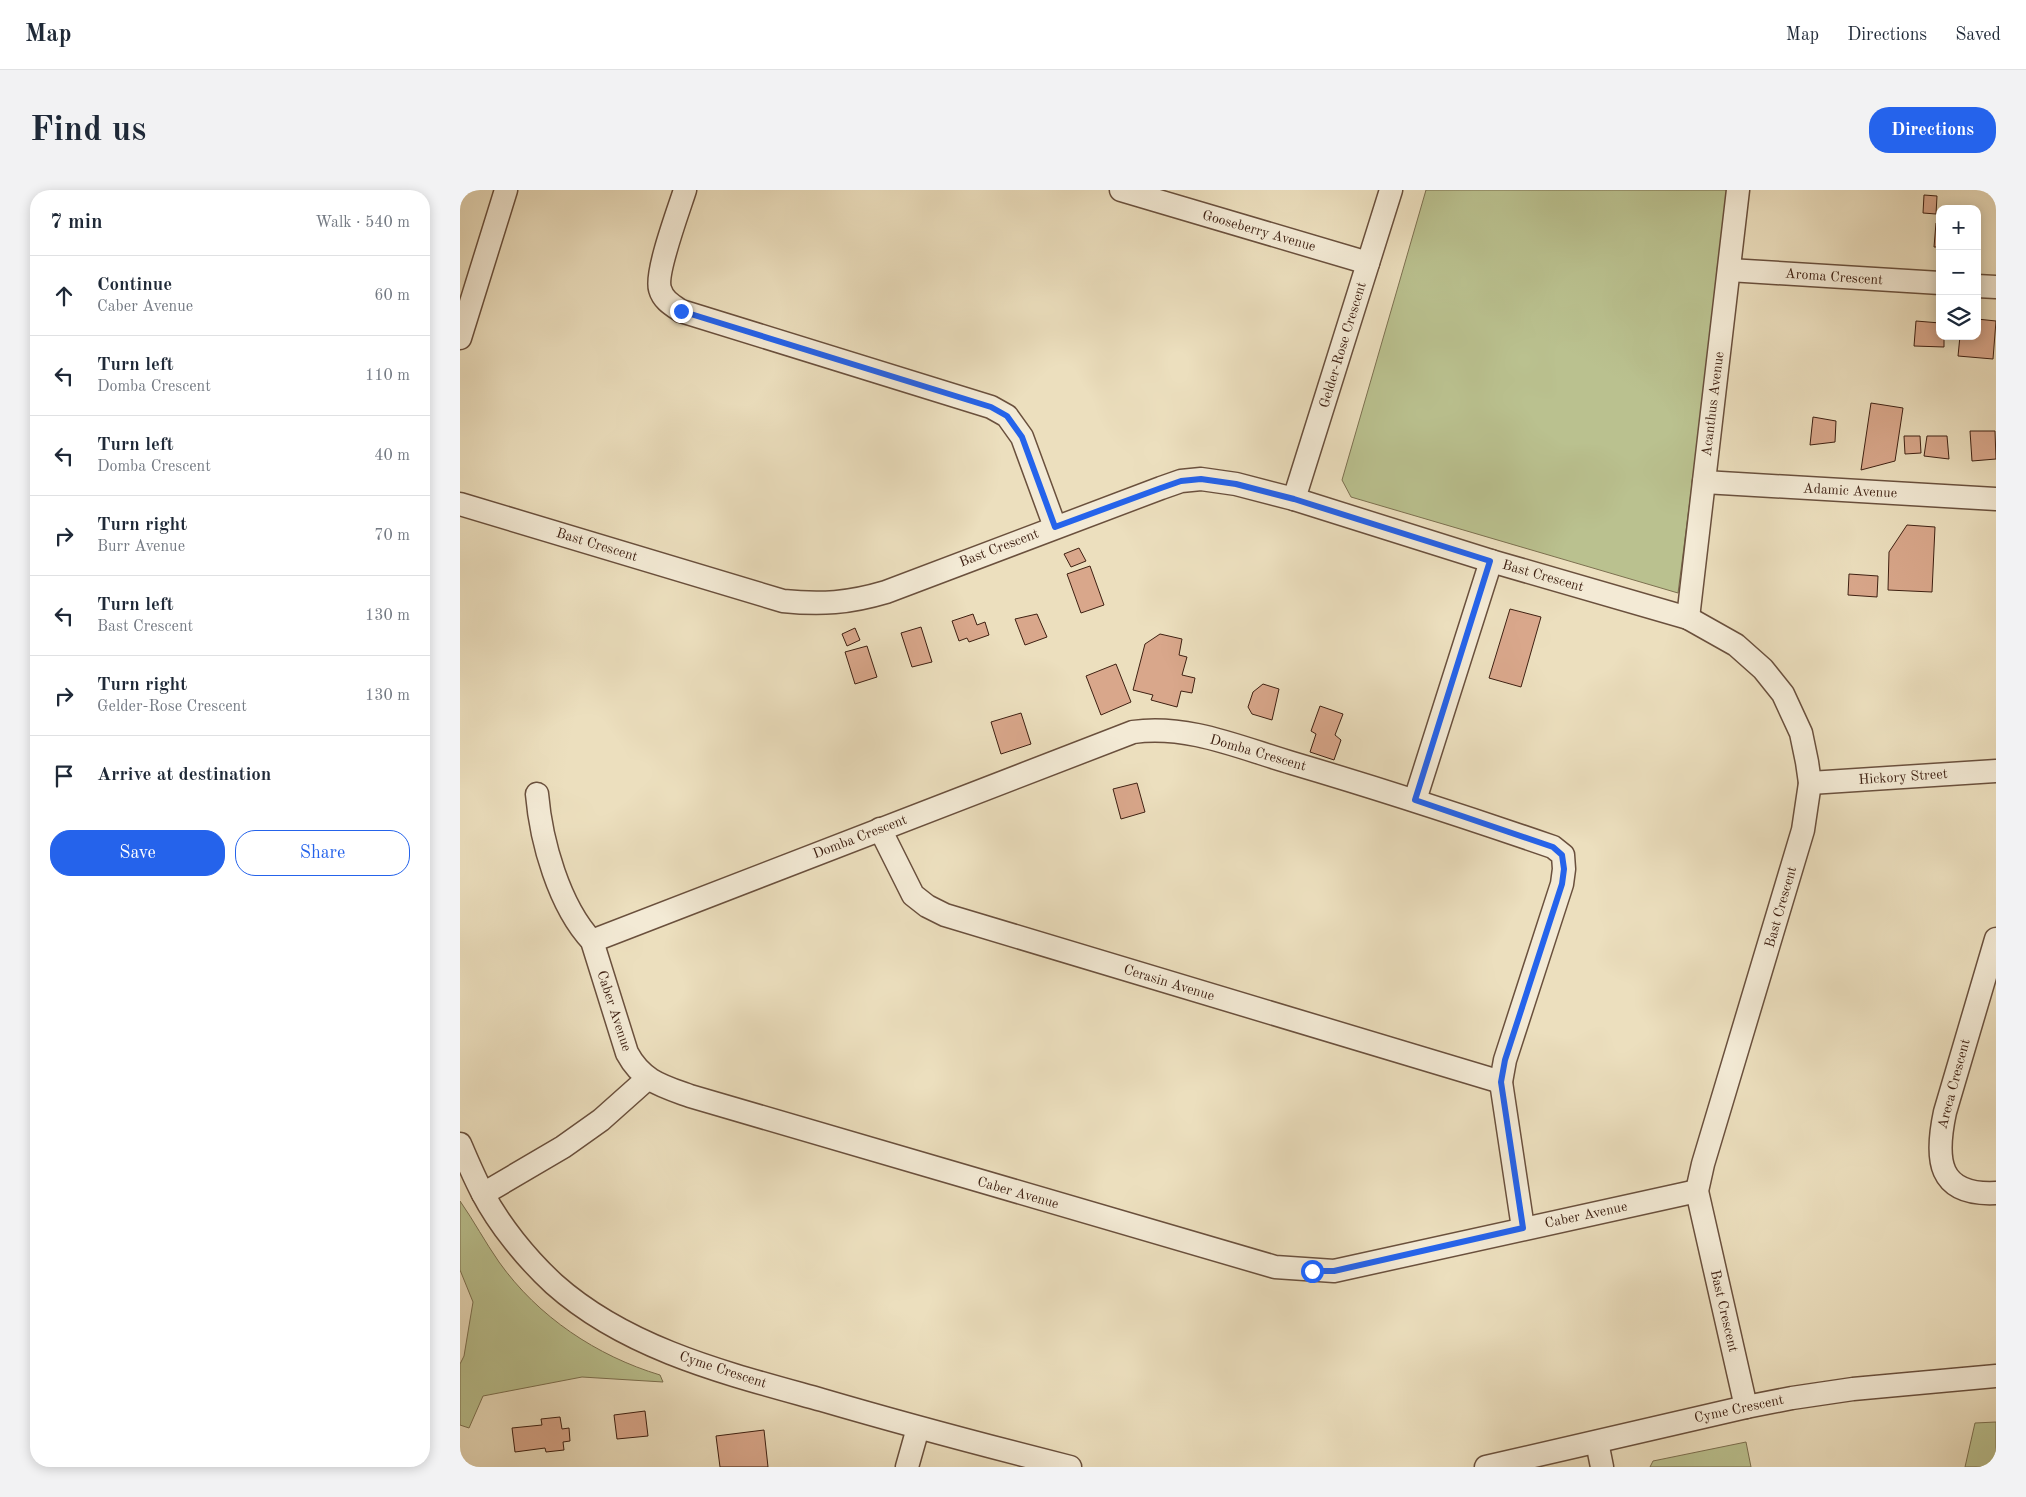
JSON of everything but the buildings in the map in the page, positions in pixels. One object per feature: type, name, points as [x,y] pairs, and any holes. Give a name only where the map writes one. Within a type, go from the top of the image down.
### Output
[{"type":"street","points":[[460,338],[506,190]]},
{"type":"street","points":[[685,190],[660,272],[659,288],[667,302],[681,311],[982,404],[1007,416],[1022,437],[1055,527]]},
{"type":"street","name":"Gooseberry Avenue","points":[[1120,190],[1368,263]]},
{"type":"street","name":"Gelder-Rose Crescent","points":[[1294,499],[1391,190]]},
{"type":"street","name":"Acanthus Avenue","points":[[1688,618],[1738,190]]},
{"type":"street","name":"Aroma Crescent","points":[[1729,270],[1936,283]]},
{"type":"street","points":[[1981,286],[1996,287]]},
{"type":"street","name":"Bast Crescent","points":[[460,504],[783,601],[811,604],[840,603],[886,592],[1181,481],[1201,479],[1236,484],[1294,499],[1490,561],[1688,618],[1736,644],[1763,669],[1783,694],[1801,733],[1810,783],[1800,839],[1703,1164],[1697,1191],[1746,1407]]},
{"type":"street","name":"Adamic Avenue","points":[[1704,482],[1996,499]]},
{"type":"street","points":[[1415,800],[1490,561]]},
{"type":"street","name":"Domba Crescent","points":[[592,941],[1133,732],[1152,729],[1194,734],[1415,800],[1553,847],[1562,855],[1564,869],[1562,884],[1505,1060],[1501,1082],[1523,1228]]},
{"type":"street","name":"Hickory Street","points":[[1810,783],[1996,771]]},
{"type":"street","name":"Caber Avenue","points":[[537,794],[539,823],[545,844],[567,904],[580,927],[592,941],[627,1053],[634,1066],[647,1079],[690,1096],[1274,1267],[1334,1271],[1697,1191]]},
{"type":"street","name":"Cerasin Avenue","points":[[880,829],[914,895],[927,906],[945,915],[1501,1082]]},
{"type":"street","name":"Areca Crescent","points":[[1994,950],[1946,1112],[1940,1136],[1939,1154],[1944,1171],[1953,1184],[1972,1193],[1996,1193]]},
{"type":"street","points":[[483,1194],[563,1147],[601,1120],[647,1079]]},
{"type":"street","name":"Cyme Crescent","points":[[460,1144],[483,1194],[518,1246],[555,1284],[591,1312],[649,1345],[711,1368],[918,1428],[1070,1467]]},
{"type":"street","name":"Cyme Crescent","points":[[1486,1467],[1746,1407],[1853,1388],[1996,1376]]},
{"type":"street","points":[[907,1467],[918,1428]]},
{"type":"street","points":[[1597,1442],[1602,1467]]},
{"type":"green space","points":[[1426,190],[1730,190],[1678,593],[1351,497],[1342,480]]},
{"type":"green space","points":[[460,1201],[499,1262],[515,1282],[550,1317],[570,1332],[614,1357],[660,1375],[663,1382],[582,1377],[483,1396],[469,1428],[460,1425],[460,1364],[464,1356],[473,1302],[460,1270]]},
{"type":"green space","points":[[1996,1422],[1996,1467],[1965,1467],[1975,1423]]},
{"type":"green space","points":[[1746,1442],[1751,1467],[1650,1467],[1653,1461]]},
{"type":"route","points":[[681,311],[991,407],[1007,416],[1022,437],[1055,527],[1181,481],[1201,479],[1236,484],[1294,499],[1490,561],[1415,800],[1553,847],[1562,855],[1564,869],[1562,884],[1505,1060],[1501,1082],[1503,1106],[1523,1228],[1334,1271],[1312,1271]]}]
